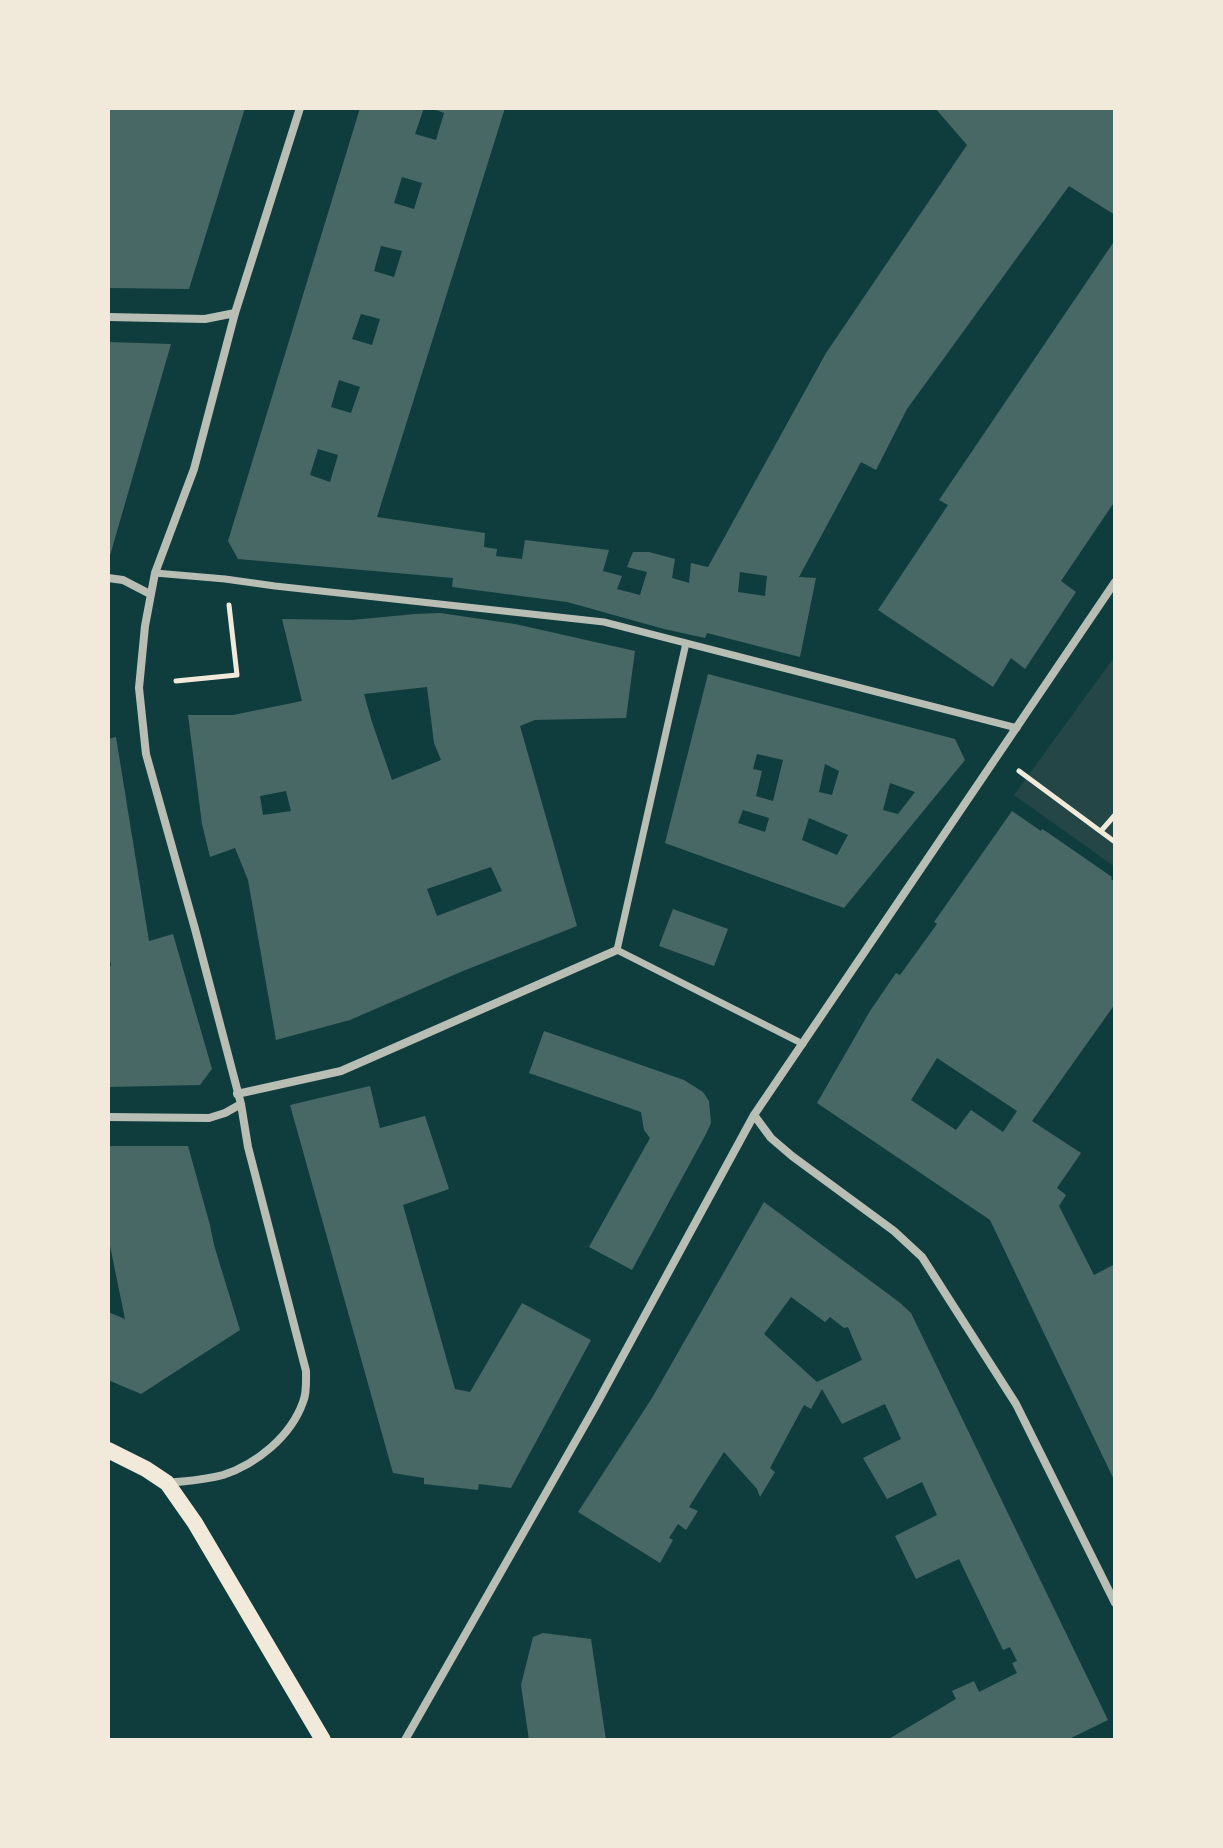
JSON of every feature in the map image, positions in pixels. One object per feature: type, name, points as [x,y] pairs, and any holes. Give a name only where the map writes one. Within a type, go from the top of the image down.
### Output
[{"type":"main road","points":[[108,1450],[167,1483],[195,1523],[323,1740]]},
{"type":"street","points":[[167,1483],[223,1475],[247,1465],[290,1428],[304,1400],[306,1371],[248,1147],[241,1104],[146,754],[139,688],[155,573],[194,469],[235,313],[300,108]]},
{"type":"street","points":[[108,317],[205,319],[235,313]]},
{"type":"street","points":[[155,573],[604,622],[1017,728]]},
{"type":"street","points":[[108,578],[123,580],[150,594]]},
{"type":"street","points":[[405,1740],[595,1407],[754,1115],[1115,582]]},
{"type":"street","points":[[617,950],[686,643]]},
{"type":"street","points":[[237,1094],[341,1071],[617,950]]},
{"type":"street","points":[[617,950],[803,1044]]},
{"type":"street","points":[[108,1117],[209,1118],[241,1104]]},
{"type":"street","points":[[754,1115],[771,1138],[792,1156],[894,1231],[922,1257],[1016,1404],[1115,1603]]},
{"type":"path","points":[[176,681],[237,675],[225,579]]},
{"type":"path","points":[[998,755],[1115,842]]},
{"type":"path","points":[[1101,831],[1115,815]]},
{"type":"shaded area","points":[[1115,656],[1115,867],[1014,795]]},
{"type":"building","points":[[108,108],[245,108],[189,289],[108,288]]},
{"type":"building","points":[[360,108],[424,108],[415,134],[436,140],[444,113],[431,108],[505,108],[377,517],[485,533],[484,547],[497,549],[496,556],[522,559],[525,540],[609,550],[603,571],[622,576],[617,589],[640,595],[647,572],[627,567],[633,552],[649,552],[675,559],[672,578],[689,583],[691,563],[708,567],[826,353],[967,145],[935,108],[1115,108],[1115,215],[1069,186],[907,409],[876,470],[861,462],[799,577],[816,578],[800,657],[707,633],[705,638],[664,629],[567,602],[452,587],[453,578],[238,559],[228,541]],"holes":[[[402,177],[422,183],[414,209],[394,203]],[[381,246],[402,251],[394,277],[374,271]],[[361,314],[380,319],[372,345],[352,339]],[[339,380],[360,387],[351,413],[331,407]],[[318,449],[338,455],[330,482],[310,475]],[[740,572],[767,576],[765,596],[738,592]]]},
{"type":"building","points":[[1115,240],[1115,501],[1061,581],[1076,592],[1025,669],[1011,658],[993,687],[878,610],[948,505],[939,500]]},
{"type":"building","points":[[108,342],[171,344],[109,559],[108,558]]},
{"type":"building","points":[[440,613],[515,624],[635,651],[626,718],[535,720],[520,726],[577,926],[350,1020],[276,1040],[248,880],[235,848],[210,857],[202,824],[188,715],[233,715],[302,701],[282,619],[352,620]],"holes":[[[427,687],[434,743],[441,760],[392,780],[364,694]],[[286,791],[291,811],[263,815],[260,796]],[[491,867],[502,891],[437,916],[427,889]]]},
{"type":"building","points":[[708,674],[955,739],[965,760],[844,908],[665,843]],"holes":[[[757,754],[783,760],[773,801],[756,796],[762,771],[753,769]],[[825,764],[839,771],[832,795],[819,792]],[[890,783],[915,792],[898,814],[883,810]],[[743,810],[769,818],[765,832],[738,823]],[[809,818],[848,835],[837,855],[802,840]]]},
{"type":"building","points":[[116,737],[149,941],[173,934],[212,1069],[200,1085],[108,1087],[108,967],[111,966],[108,949],[108,739]]},
{"type":"building","points":[[1012,811],[1047,832],[1115,882],[1115,1004],[1032,1121],[1081,1153],[1057,1188],[1066,1195],[1059,1206],[1094,1275],[1115,1264],[1115,1482],[990,1220],[817,1103],[870,1011],[896,973],[900,975],[937,924],[934,922]],"holes":[[[937,1058],[1017,1111],[1003,1132],[971,1110],[956,1130],[911,1100]]]},
{"type":"building","points":[[673,909],[728,929],[714,966],[659,946]]},
{"type":"building","points":[[544,1031],[684,1080],[703,1092],[709,1101],[711,1123],[706,1134],[632,1270],[589,1247],[650,1138],[644,1130],[641,1112],[529,1073]]},
{"type":"building","points":[[370,1086],[380,1128],[425,1116],[449,1189],[403,1205],[455,1389],[470,1392],[522,1303],[591,1340],[511,1488],[479,1484],[478,1490],[424,1484],[424,1478],[393,1473],[290,1105]]},
{"type":"building","points":[[108,1146],[188,1146],[240,1330],[141,1394],[108,1380],[108,1312],[125,1319],[108,1236]]},
{"type":"building","points":[[764,1202],[911,1313],[1108,1720],[1067,1740],[887,1740],[956,1699],[952,1691],[974,1681],[979,1692],[1017,1673],[1012,1663],[1017,1661],[1010,1647],[1003,1650],[959,1559],[916,1579],[895,1536],[937,1515],[922,1482],[887,1499],[863,1458],[901,1439],[885,1404],[842,1424],[822,1389],[811,1409],[804,1405],[770,1468],[775,1472],[760,1497],[757,1489],[724,1452],[689,1507],[698,1511],[686,1530],[678,1524],[660,1563],[578,1512],[652,1398]],"holes":[[[791,1297],[825,1322],[830,1317],[844,1328],[848,1327],[862,1360],[817,1382],[764,1334]]]},
{"type":"building","points":[[543,1633],[591,1639],[606,1740],[529,1740],[521,1685],[533,1637]]}]
